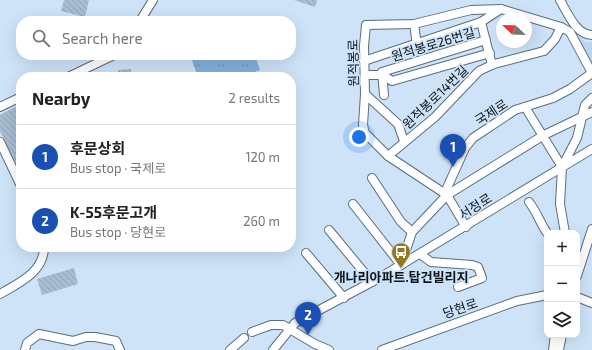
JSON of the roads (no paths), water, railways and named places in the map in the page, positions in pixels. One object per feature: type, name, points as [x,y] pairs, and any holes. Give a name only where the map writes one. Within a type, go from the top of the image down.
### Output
[{"type":"street","points":[[143,16],[153,0]]},
{"type":"street","points":[[560,0],[575,26],[582,32],[592,35]]},
{"type":"street","points":[[364,61],[417,45],[481,22],[501,9]]},
{"type":"street","name":"원적봉로","points":[[466,226],[447,195],[388,156],[365,134],[363,125],[366,75],[364,61],[366,24],[414,24],[472,10],[501,9],[561,27],[570,32],[592,73]]},
{"type":"street","points":[[481,22],[486,40]]},
{"type":"street","points":[[414,24],[417,45]]},
{"type":"street","name":"원적봉로14번길","points":[[388,156],[435,117],[479,71],[492,65],[544,51],[555,39],[561,27]]},
{"type":"street","name":"원적봉로26번길","points":[[366,75],[383,75],[392,81],[490,53],[486,40],[382,72],[383,75],[384,95]]},
{"type":"street","points":[[490,53],[492,65]]},
{"type":"street","points":[[78,72],[104,60]]},
{"type":"street","name":"국제로","points":[[401,265],[412,232],[447,195],[448,188],[465,148],[472,138],[515,110],[564,92],[592,73]]},
{"type":"street","name":"원적봉로","points":[[365,94],[398,124],[404,142]]},
{"type":"street","points":[[564,230],[560,204],[562,167],[577,138],[586,105],[592,98]]},
{"type":"street","points":[[0,107],[16,99]]},
{"type":"street","points":[[525,107],[544,135],[562,167]]},
{"type":"street","points":[[447,195],[544,135],[592,112]]},
{"type":"street","points":[[0,142],[16,176]]},
{"type":"street","name":"서정로","points":[[273,350],[295,323],[344,298],[420,254],[592,149]]},
{"type":"street","points":[[372,178],[401,222],[412,232]]},
{"type":"street","points":[[529,202],[536,211],[542,226],[545,230]]},
{"type":"street","points":[[353,204],[401,265]]},
{"type":"street","points":[[580,267],[592,229]]},
{"type":"street","points":[[329,230],[372,282]]},
{"type":"street","points":[[0,294],[36,270],[44,255],[44,252]]},
{"type":"street","points":[[306,253],[344,298]]},
{"type":"street","points":[[420,254],[431,262],[472,265],[478,267],[482,278],[458,287]]},
{"type":"street","name":"당현로","points":[[382,350],[394,348],[517,301],[544,296]]},
{"type":"street","points":[[580,298],[592,303]]},
{"type":"street","points":[[252,332],[271,325],[282,324],[289,330],[329,350]]},
{"type":"street","points":[[25,350],[27,343],[40,334],[73,341],[86,337],[108,338],[116,341],[120,350]]},
{"type":"street","points":[[230,350],[244,338]]},
{"type":"street","points":[[553,350],[555,338]]},
{"type":"street","points":[[559,350],[561,338]]},
{"type":"place","name":"후문상회","points":[[453,167]]},
{"type":"place","name":"개나리아파트.탑건빌리지","points":[[401,269]]},
{"type":"place","name":"K-55후문고개","points":[[308,335]]}]
